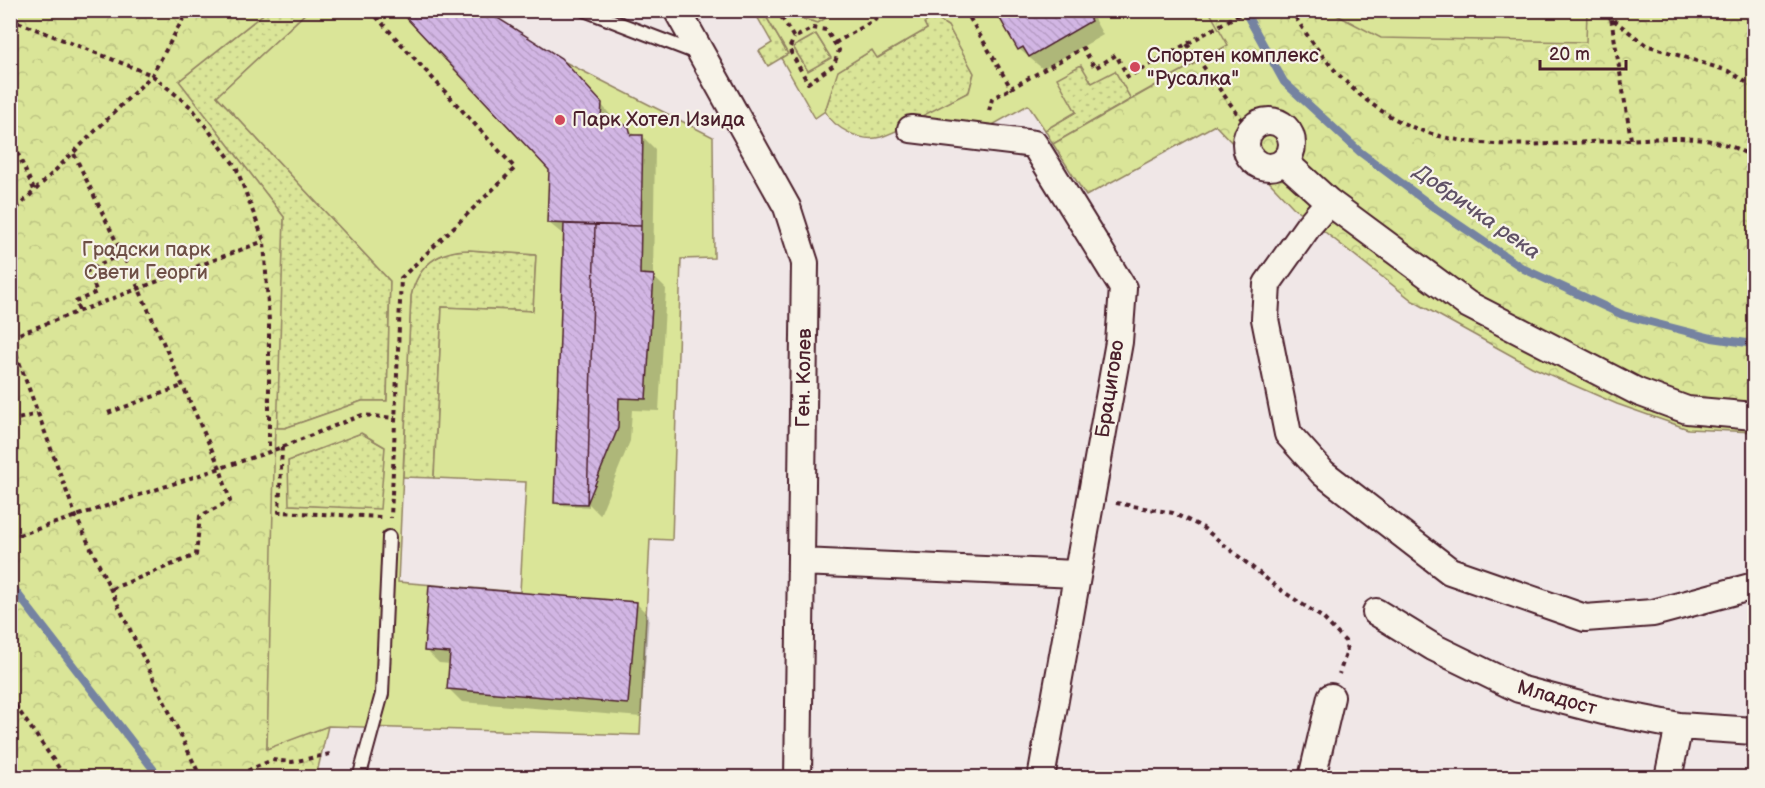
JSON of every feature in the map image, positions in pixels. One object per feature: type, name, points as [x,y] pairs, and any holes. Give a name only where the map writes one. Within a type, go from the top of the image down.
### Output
[{"type":"street","name":"Ген. Колев","points":[[678,10],[787,207],[805,263],[798,777]]},
{"type":"street","points":[[1270,121],[1284,127],[1291,140],[1289,155],[1284,161],[1272,167],[1259,166],[1249,157],[1246,144],[1250,131],[1255,126],[1270,121]]},
{"type":"street","name":"Брацигово","points":[[911,129],[1034,144],[1123,288],[1119,342],[1041,777]]},
{"type":"street","points":[[1284,161],[1329,202],[1467,304],[1638,392],[1687,410],[1755,416]]},
{"type":"street","points":[[1329,202],[1309,225],[1267,284],[1265,319],[1288,434],[1323,473],[1450,571],[1585,618],[1653,613],[1755,586]]},
{"type":"street","points":[[801,562],[1076,574]]},
{"type":"street","name":"Младост","points":[[1376,612],[1433,647],[1519,690],[1603,711],[1679,726],[1755,731]]},
{"type":"street","points":[[1312,777],[1331,697]]},
{"type":"street","points":[[1668,777],[1679,726]]},
{"type":"lane","points":[[584,10],[703,56]]},
{"type":"lane","points":[[359,777],[382,694],[389,537]]},
{"type":"path","points":[[10,12],[16,10]]},
{"type":"path","points":[[10,215],[152,75],[188,10]]},
{"type":"path","points":[[282,447],[279,512],[391,518],[401,278],[515,168],[370,10]]},
{"type":"path","points":[[777,10],[794,38]]},
{"type":"path","points":[[835,43],[892,10]]},
{"type":"path","points":[[965,10],[1011,88],[1083,48],[1095,68],[1116,56],[1128,77],[1247,10]]},
{"type":"path","points":[[1291,10],[1321,56],[1350,88],[1399,123],[1440,137],[1475,143],[1526,144],[1674,137],[1720,142],[1746,152],[1755,159]]},
{"type":"path","points":[[1600,10],[1646,45],[1728,71],[1755,87]]},
{"type":"path","points":[[1611,18],[1631,139]]},
{"type":"path","points":[[10,19],[152,75],[192,108],[236,167],[264,241],[269,321],[269,452]]},
{"type":"path","points":[[813,28],[826,30],[839,51],[834,65],[808,83],[789,49],[794,38],[813,28]]},
{"type":"path","points":[[1187,44],[1250,131]]},
{"type":"path","points":[[10,136],[35,192]]},
{"type":"path","points":[[1746,152],[1755,141]]},
{"type":"path","points":[[74,154],[138,287],[220,468],[230,501],[200,516],[196,555],[111,590]]},
{"type":"path","points":[[201,777],[76,517],[11,337],[264,241]]},
{"type":"path","points":[[79,310],[75,302],[97,292],[87,270],[122,254]]},
{"type":"path","points":[[108,413],[182,386]]},
{"type":"path","points":[[10,421],[38,414]]},
{"type":"path","points":[[10,538],[269,452],[362,415],[395,418]]},
{"type":"path","points":[[1092,498],[1173,513],[1202,527],[1278,588],[1323,618],[1345,641],[1347,651],[1331,697]]},
{"type":"path","points":[[10,698],[66,777]]},
{"type":"path","points":[[231,777],[272,760],[292,762],[330,754]]},
{"type":"green space","name":"Спортен комплекс \"Русалка\"","points":[[839,10],[1209,11],[1228,45],[1131,99],[1115,71],[1092,83],[1081,65],[1057,78],[1076,112],[1045,130],[1028,105],[989,127],[918,118],[969,92],[974,73],[948,26],[934,17],[924,23],[927,29],[877,58],[872,50],[838,71],[825,111],[815,118],[781,58],[788,54],[763,11],[791,11],[794,17],[818,23]],"holes":[[[816,34],[831,58],[808,71],[793,47]]]},
{"type":"green space","points":[[1674,10],[1691,15],[1691,11],[1754,11],[1754,432],[1688,429],[1617,404],[1532,367],[1413,301],[1293,207],[1215,125],[1086,196],[1053,144],[1227,45],[1209,11]]},
{"type":"green space","name":"Градски парк Свети Георги","points":[[10,11],[267,11],[179,81],[284,217],[267,748],[328,726],[316,777],[11,777]]},
{"type":"green space","points":[[267,11],[308,11],[217,96],[390,281],[387,401],[362,401],[285,428],[275,428],[284,217],[179,81]]},
{"type":"green space","points":[[308,11],[485,11],[563,61],[713,137],[714,258],[681,259],[672,540],[650,539],[640,735],[328,726],[267,749],[275,428],[285,428],[362,401],[387,401],[390,281],[217,96]],"holes":[[[470,250],[536,255],[533,311],[442,307],[434,478],[526,482],[520,592],[398,582],[411,296],[419,276],[431,261],[448,253]],[[361,433],[385,447],[380,509],[289,505],[288,461]]]},
{"type":"green space","points":[[754,11],[763,11],[788,54],[768,66],[759,51],[772,43]]},
{"type":"green space","points":[[791,11],[839,11],[818,23],[794,17]]},
{"type":"green space","points":[[1329,11],[1587,11],[1586,42],[1381,38]]},
{"type":"green space","points":[[934,17],[948,26],[974,73],[969,92],[915,122],[881,137],[857,136],[835,123],[825,111],[837,71],[872,50],[878,58],[927,29],[924,23]]},
{"type":"green space","points":[[816,34],[831,58],[808,72],[793,47]]},
{"type":"green space","points":[[1081,64],[1115,71],[1131,99],[1053,144],[1045,130],[1076,112],[1056,78]]},
{"type":"green space","points":[[470,250],[536,255],[533,311],[442,307],[434,478],[403,477],[411,296],[414,285],[424,268],[439,256]]},
{"type":"green space","points":[[361,433],[385,447],[381,510],[288,505],[288,461]]},
{"type":"building","name":"Парк Хотел Изида","points":[[399,10],[485,10],[561,58],[602,103],[601,117],[619,118],[619,122],[629,127],[631,135],[643,135],[641,226],[547,223],[549,170]]},
{"type":"building","points":[[995,10],[1085,10],[1091,21],[1029,57],[1023,47],[1018,50]]},
{"type":"building","points":[[564,224],[595,225],[587,504],[554,503]]},
{"type":"building","points":[[595,225],[641,226],[640,274],[654,275],[646,399],[619,398],[618,428],[587,504]]},
{"type":"building","points":[[429,585],[637,602],[628,704],[447,689],[450,653],[424,651]]},
{"type":"waterway","name":"Добричка река","points":[[1244,10],[1284,82],[1360,152],[1436,209],[1524,269],[1623,315],[1712,338],[1754,344]]},
{"type":"waterway","points":[[10,584],[160,778]]},
{"type":"place","name":"Спортен комплекс \"Русалка\"","points":[[1135,67]]},
{"type":"place","name":"Парк Хотел Изида","points":[[560,120]]}]
